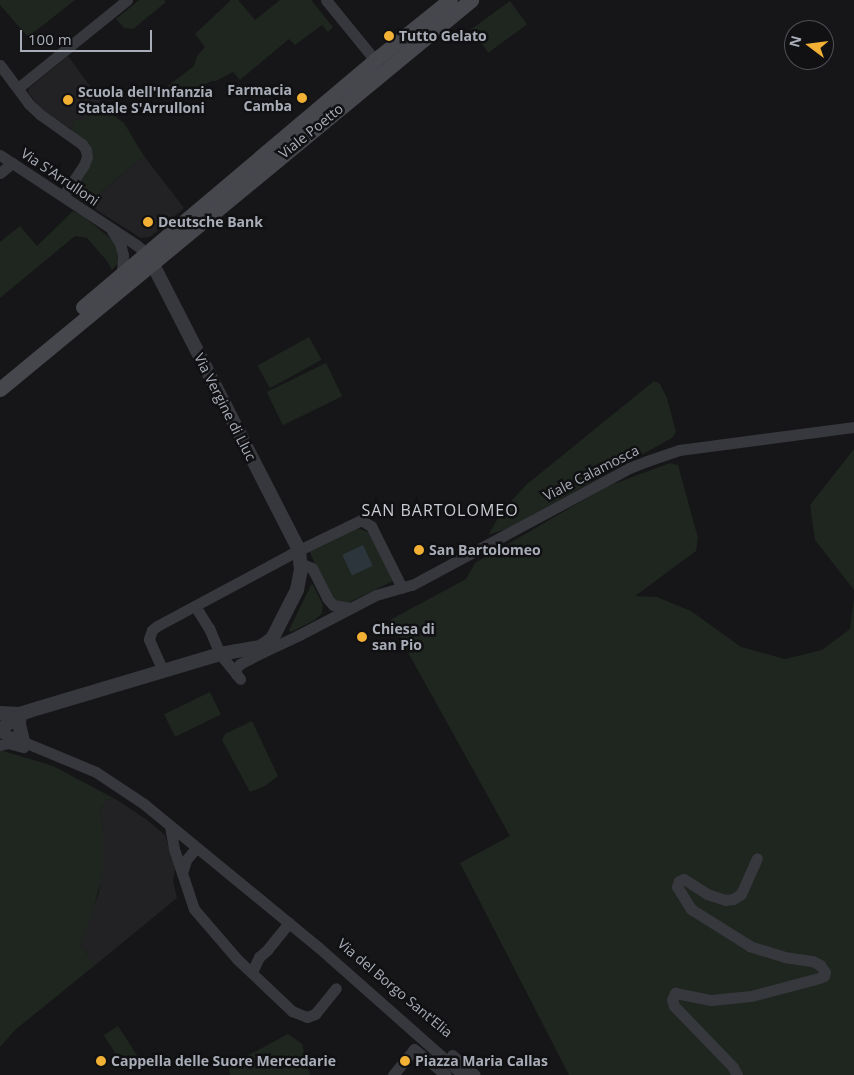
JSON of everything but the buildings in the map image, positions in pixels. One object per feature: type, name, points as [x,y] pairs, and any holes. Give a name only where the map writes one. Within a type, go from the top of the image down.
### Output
[{"type":"main road","name":"Viale Poetto","points":[[0,389],[375,60],[450,0]]},
{"type":"main road","name":"Viale Poetto","points":[[0,376],[122,274],[149,258],[471,0]]},
{"type":"street","points":[[18,88],[127,0]]},
{"type":"street","points":[[326,0],[375,60]]},
{"type":"street","points":[[0,65],[35,110],[82,144],[86,150],[84,165],[63,196]]},
{"type":"street","name":"Via S'Arrulloni","points":[[0,155],[103,223],[149,258]]},
{"type":"street","points":[[0,173],[12,163]]},
{"type":"street","name":"Via S'Arrulloni","points":[[103,223],[120,243],[123,255],[122,274]]},
{"type":"street","name":"Via Vergine di Lluc","points":[[149,258],[299,557]]},
{"type":"street","name":"Viale Calamosca","points":[[220,654],[238,676],[236,668],[257,651],[376,595],[412,585],[629,468],[647,461],[679,450],[854,427]]},
{"type":"street","points":[[163,671],[150,645],[150,635],[157,626],[299,557],[356,522],[365,521],[371,526],[402,588]]},
{"type":"street","points":[[299,557],[312,568],[327,598],[333,605],[351,608]]},
{"type":"street","points":[[0,713],[20,714],[220,654],[257,651],[267,644],[280,626],[297,590],[300,576],[299,557]]},
{"type":"street","points":[[195,606],[209,628],[220,654]]},
{"type":"street","points":[[0,731],[20,714]]},
{"type":"street","points":[[20,714],[19,724],[22,741]]},
{"type":"street","name":"Via del Borgo Sant'Elia","points":[[0,731],[66,758],[117,785],[289,923],[422,1039],[466,1073]]},
{"type":"street","name":"Via del Borgo Sant'Elia","points":[[0,745],[19,746],[66,758]]},
{"type":"street","points":[[170,826],[174,849],[183,870],[188,893],[196,914],[252,972],[292,1011],[307,1017],[315,1014],[336,988]]},
{"type":"street","points":[[183,870],[186,860],[196,848]]},
{"type":"street","points":[[737,1075],[733,1067],[674,1006],[672,1000],[676,993],[711,1000],[750,996],[824,976],[824,968],[812,962],[785,957],[750,946],[691,909],[680,893],[678,883],[680,880],[686,880],[700,891],[725,900],[733,899],[742,894],[757,858]]},
{"type":"street","points":[[252,972],[259,957],[268,950],[289,923]]},
{"type":"street","name":"Via del Borgo Sant'Elia","points":[[316,946],[332,954],[466,1073]]},
{"type":"street","points":[[393,1075],[422,1039]]},
{"type":"street","points":[[414,1049],[446,1075]]},
{"type":"shaded area","points":[[0,0],[75,0],[28,37],[0,5]]},
{"type":"shaded area","points":[[139,0],[164,0],[166,2],[133,29],[124,28],[116,19]]},
{"type":"shaded area","points":[[231,0],[238,0],[255,20],[280,0],[311,0],[333,27],[328,32],[322,25],[295,45],[289,39],[240,80],[233,72],[172,100],[164,89],[194,66],[197,56],[205,47],[195,34]]},
{"type":"shaded area","points":[[510,1],[527,24],[488,53],[471,29]]},
{"type":"shaded area","name":"Scuola dell'Infanzia Statale S'Arrulloni","points":[[68,56],[109,112],[89,115],[83,122],[75,119],[71,129],[41,109],[28,92],[29,88]]},
{"type":"shaded area","points":[[109,112],[124,123],[144,156],[87,204],[69,193],[88,146],[71,129],[75,119],[83,121],[89,115]]},
{"type":"shaded area","points":[[144,156],[184,208],[150,237],[141,238],[87,204]]},
{"type":"shaded area","points":[[73,211],[83,216],[117,244],[118,263],[112,270],[107,261],[87,238],[75,236],[0,298],[0,242],[20,226],[37,246]]},
{"type":"shaded area","points":[[309,337],[322,360],[270,388],[257,366]]},
{"type":"shaded area","points":[[326,363],[342,396],[283,425],[267,392]]},
{"type":"shaded area","points":[[654,381],[660,384],[667,398],[676,432],[672,438],[506,529],[488,535],[503,510],[526,485]]},
{"type":"shaded area","points":[[854,449],[854,590],[815,540],[810,505]]},
{"type":"shaded area","points":[[670,463],[678,465],[698,538],[696,551],[635,596],[657,597],[691,611],[741,647],[785,659],[822,650],[850,629],[854,599],[854,1075],[569,1075],[460,863],[510,836],[390,620],[466,579],[475,563],[608,486]]},
{"type":"shaded area","points":[[355,527],[368,532],[393,581],[348,603],[332,600],[309,551]]},
{"type":"shaded area","points":[[363,545],[373,566],[352,576],[342,555]]},
{"type":"shaded area","points":[[311,585],[313,585],[323,605],[322,613],[315,620],[291,632],[289,630]]},
{"type":"shaded area","points":[[210,692],[221,714],[175,737],[164,714]]},
{"type":"shaded area","points":[[252,721],[278,776],[265,786],[250,792],[222,740],[225,734]]},
{"type":"shaded area","points":[[0,750],[53,766],[117,800],[107,799],[100,810],[103,832],[103,872],[90,921],[80,944],[94,966],[15,1030],[0,1047]]},
{"type":"shaded area","points":[[107,799],[117,800],[147,820],[165,835],[175,868],[173,881],[177,898],[94,966],[80,944],[99,892],[103,832],[100,810]]},
{"type":"shaded area","points":[[118,1026],[138,1057],[124,1066],[104,1035]]},
{"type":"shaded area","points":[[288,1034],[302,1044],[310,1075],[230,1075],[228,1066]]},
{"type":"place","name":"Tutto Gelato","points":[[389,36]]},
{"type":"place","name":"Farmacia Camba","points":[[302,98]]},
{"type":"place","name":"Scuola dell'Infanzia Statale S'Arrulloni","points":[[68,100]]},
{"type":"place","name":"Deutsche Bank","points":[[148,222]]},
{"type":"place","name":"San Bartolomeo","points":[[419,550]]},
{"type":"place","name":"Chiesa di san Pio","points":[[362,637]]},
{"type":"place","name":"Cappella delle Suore Mercedarie","points":[[101,1061]]},
{"type":"place","name":"Piazza Maria Callas","points":[[405,1061]]},
{"type":"district","name":"SAN BARTOLOMEO","points":[[440,510]]}]
